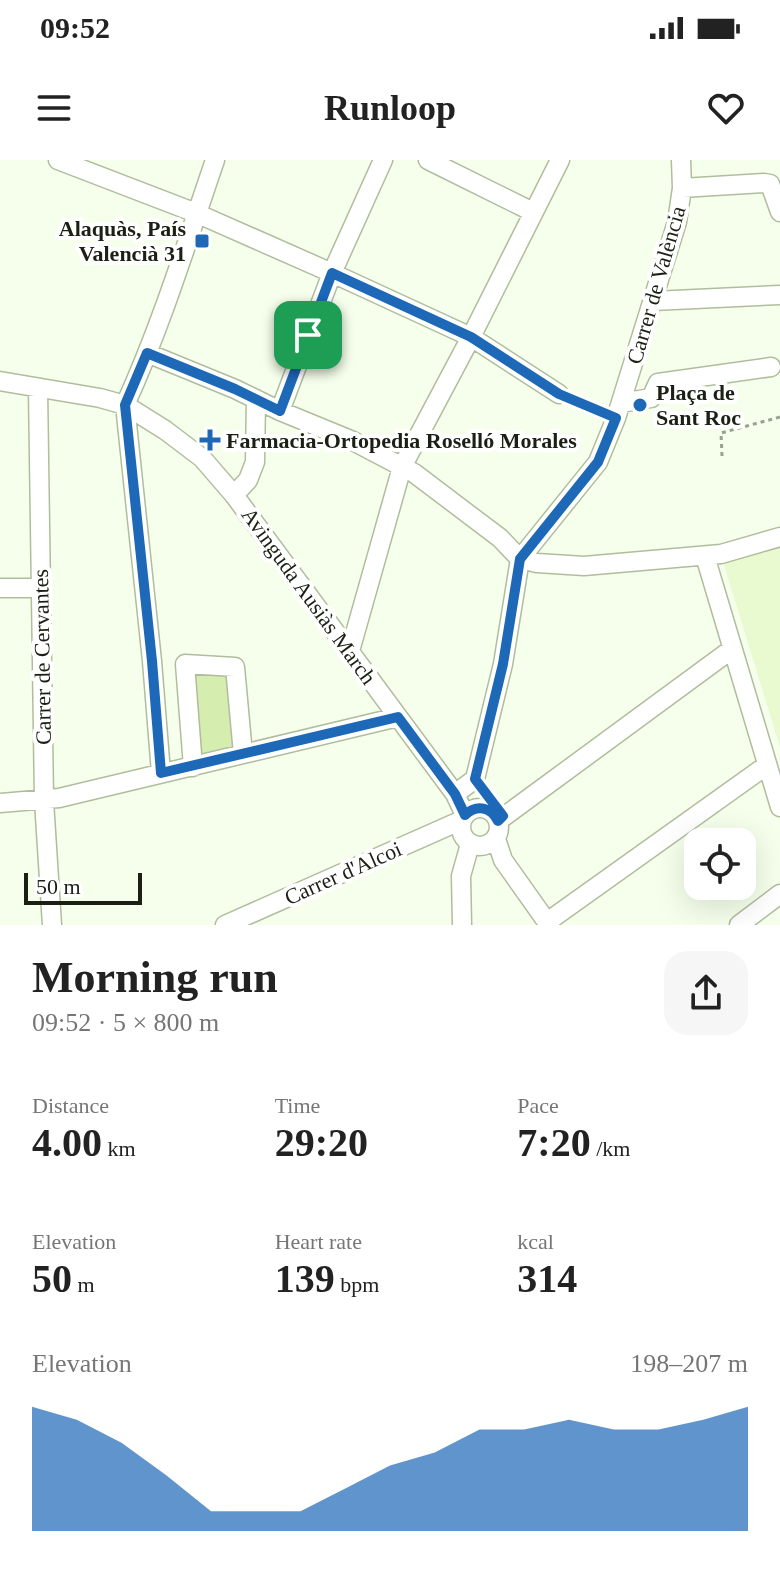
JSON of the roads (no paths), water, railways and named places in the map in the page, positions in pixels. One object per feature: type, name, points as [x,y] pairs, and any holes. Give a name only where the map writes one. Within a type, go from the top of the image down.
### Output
[{"type":"street","points":[[58,160],[196,213],[471,337],[559,394]]},
{"type":"street","points":[[161,773],[125,405],[147,353],[215,160]]},
{"type":"street","points":[[280,411],[332,273],[383,160]]},
{"type":"street","points":[[428,160],[533,212]]},
{"type":"street","points":[[350,651],[402,467],[560,160]]},
{"type":"street","name":"Carrer de València","points":[[475,779],[503,664],[520,559],[598,462],[618,411],[677,222],[682,188],[681,160]]},
{"type":"street","points":[[682,188],[770,184],[780,212]]},
{"type":"street","points":[[653,301],[780,295]]},
{"type":"street","points":[[147,353],[353,441],[414,473],[460,502],[520,559],[584,566],[705,556],[780,537]]},
{"type":"street","points":[[618,411],[651,398],[658,383],[771,367]]},
{"type":"street","name":"Avinguda Ausiàs March","points":[[0,381],[125,405],[202,458],[234,495],[455,794],[464,818],[461,831],[470,844]]},
{"type":"street","name":"Carrer de Cervantes","points":[[38,388],[44,801],[52,925]]},
{"type":"street","name":"Avinguda Ausiàs March","points":[[234,495],[248,480],[255,462],[256,399]]},
{"type":"street","points":[[705,556],[780,807]]},
{"type":"street","points":[[0,588],[40,588]]},
{"type":"street","points":[[462,925],[461,876],[470,844],[489,845],[499,825],[732,649]]},
{"type":"street","points":[[193,767],[185,664],[235,667],[243,754]]},
{"type":"street","points":[[0,803],[44,801],[398,717]]},
{"type":"street","points":[[464,818],[475,809],[483,808],[493,813],[499,825],[503,860],[548,924],[767,765]]},
{"type":"street","points":[[455,794],[475,779],[499,825]]},
{"type":"street","name":"Carrer d'Alcoi","points":[[225,925],[464,818]]},
{"type":"street","points":[[739,925],[780,894]]},
{"type":"place","name":"Alaquàs, País Valencià 31","points":[[202,241]]},
{"type":"place","name":"Plaça de Sant Roc","points":[[640,405]]},
{"type":"place","name":"Farmacia-Ortopedia Roselló Morales","points":[[210,440]]}]
